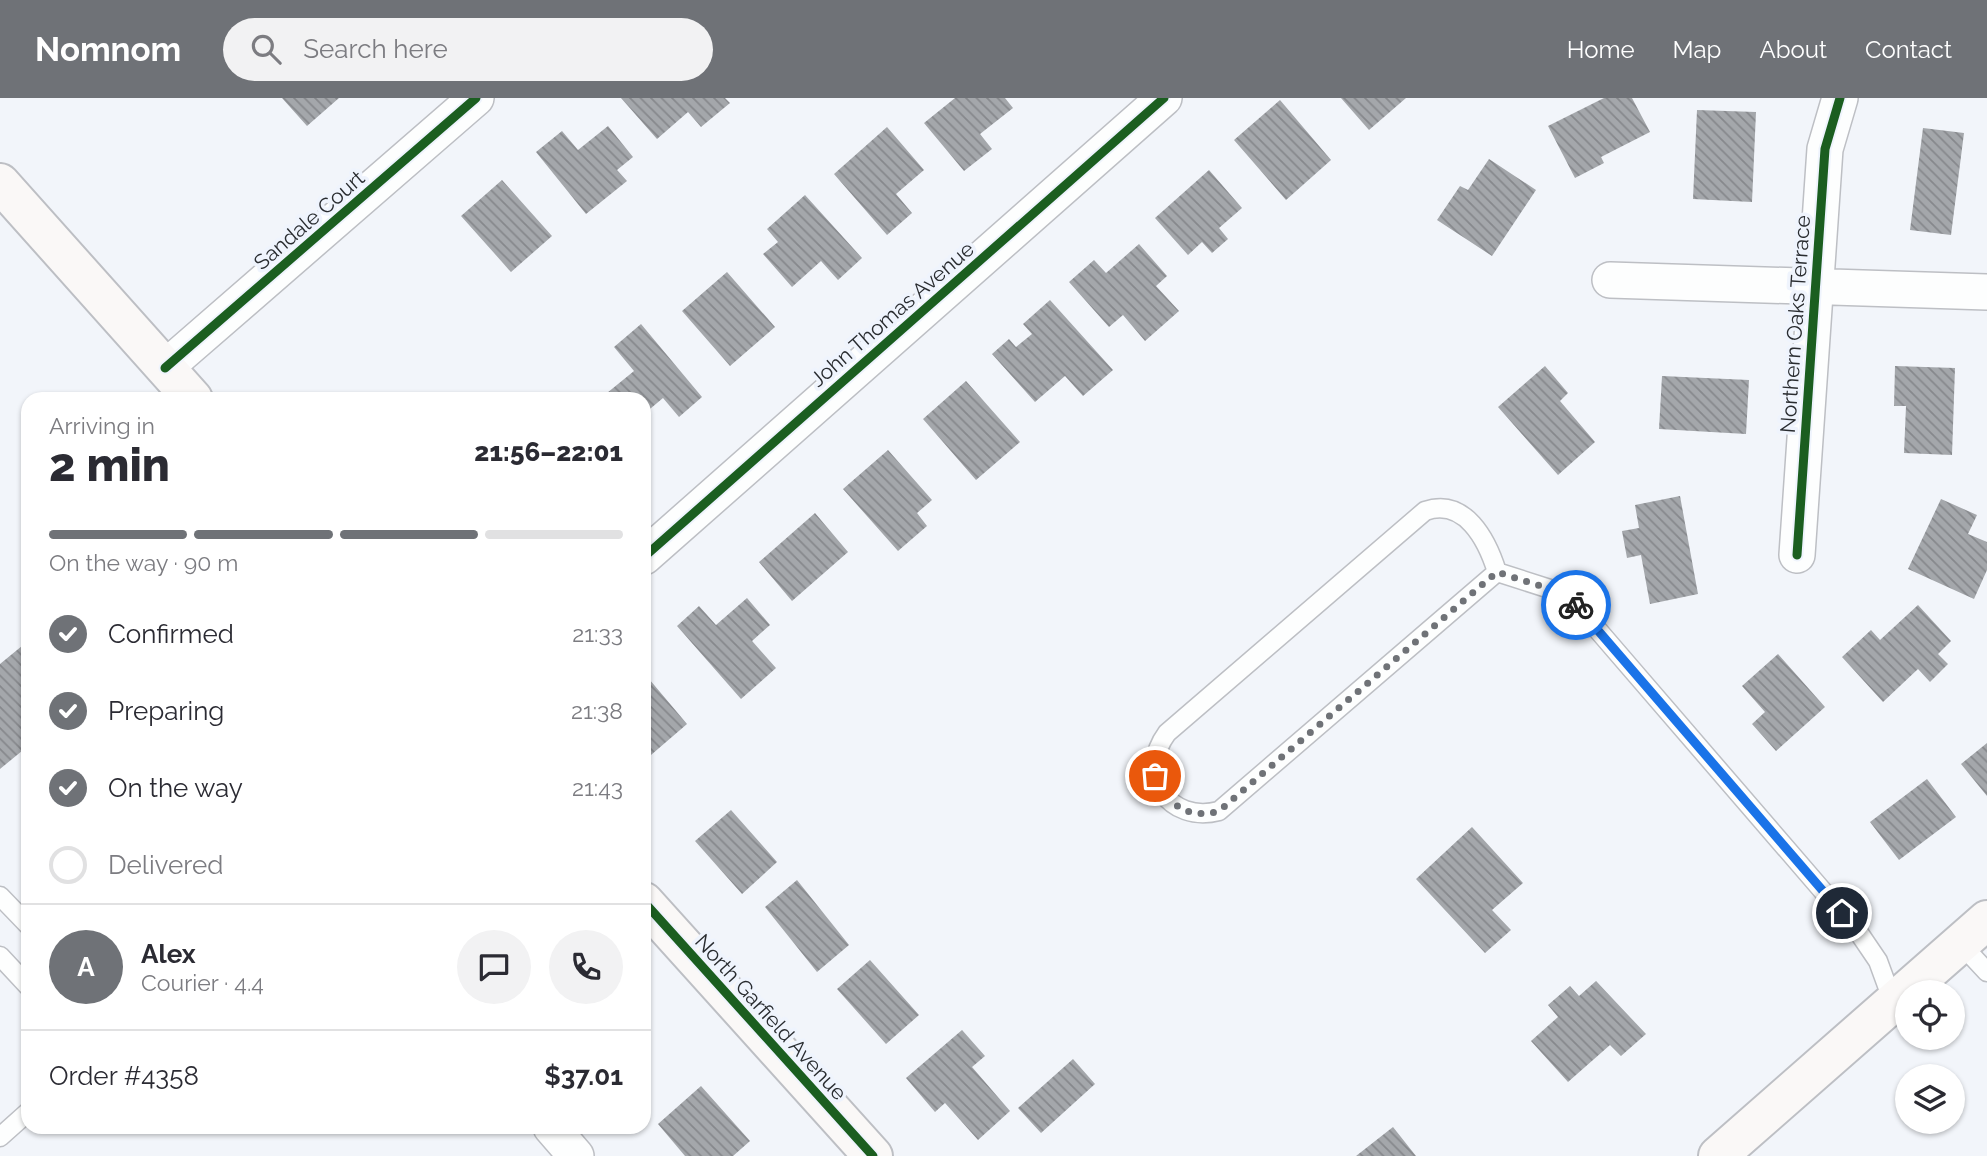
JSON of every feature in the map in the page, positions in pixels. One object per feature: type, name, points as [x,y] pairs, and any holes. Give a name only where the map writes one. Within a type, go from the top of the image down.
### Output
[{"type":"street","name":"Sandale Court","points":[[165,368],[476,98]]},
{"type":"street","name":"John Thomas Avenue","points":[[651,550],[1164,98]]},
{"type":"street","name":"Northern Oaks Terrace","points":[[1797,555],[1825,149],[1840,98]]},
{"type":"street","points":[[0,183],[187,392]]},
{"type":"street","points":[[1610,280],[1987,292]]},
{"type":"street","name":"North Garfield Avenue","points":[[651,910],[873,1156]]},
{"type":"street","points":[[1718,1156],[1974,931]]},
{"type":"street","points":[[557,1134],[576,1156]]},
{"type":"lane","points":[[1445,507],[1460,512],[1485,542],[1497,572],[1219,811],[1206,815],[1189,814],[1175,805],[1162,790],[1154,764],[1158,745],[1167,733],[1425,511],[1445,507]]},
{"type":"lane","points":[[1497,572],[1550,589],[1578,607],[1859,933],[1878,961],[1894,1002]]},
{"type":"lane","points":[[0,896],[21,918]]},
{"type":"lane","points":[[1974,931],[1987,972]]},
{"type":"lane","points":[[0,956],[21,978]]},
{"type":"lane","points":[[0,1137],[21,1118]]},
{"type":"building","points":[[282,98],[339,98],[307,126]]},
{"type":"building","points":[[621,98],[725,98],[730,103],[701,127],[688,112],[657,139]]},
{"type":"building","points":[[955,98],[1005,98],[1013,108],[980,134],[992,149],[964,171],[924,123]]},
{"type":"building","points":[[1341,98],[1406,98],[1369,130]]},
{"type":"building","points":[[1604,98],[1632,98],[1650,132],[1601,157],[1604,163],[1575,178],[1548,126]]},
{"type":"building","points":[[1280,100],[1331,160],[1286,200],[1234,140]]},
{"type":"building","points":[[1697,110],[1756,112],[1752,202],[1693,199]]},
{"type":"building","points":[[608,126],[633,157],[617,170],[627,181],[586,214],[536,152],[562,131],[578,150]]},
{"type":"building","points":[[887,127],[924,170],[896,194],[912,213],[887,235],[834,174]]},
{"type":"building","points":[[1923,128],[1964,133],[1951,235],[1910,230]]},
{"type":"building","points":[[1489,159],[1536,190],[1492,256],[1437,220],[1460,186],[1468,190]]},
{"type":"building","points":[[1209,170],[1242,208],[1219,228],[1228,239],[1212,253],[1202,242],[1188,255],[1155,218]]},
{"type":"building","points":[[502,180],[552,236],[511,272],[461,216]]},
{"type":"building","points":[[805,195],[862,258],[838,280],[821,261],[792,287],[763,254],[778,242],[767,229]]},
{"type":"building","points":[[1139,244],[1167,276],[1156,286],[1179,311],[1145,341],[1123,315],[1109,327],[1069,282],[1094,260],[1106,273]]},
{"type":"building","points":[[727,272],[775,327],[730,366],[682,311]]},
{"type":"building","points":[[1050,300],[1113,370],[1083,396],[1065,376],[1035,402],[992,354],[1009,339],[1016,347],[1032,334],[1023,324]]},
{"type":"building","points":[[641,324],[702,397],[679,417],[663,398],[651,408],[651,392],[608,392],[634,371],[614,347]]},
{"type":"building","points":[[1545,366],[1568,393],[1560,401],[1595,442],[1558,475],[1498,407]]},
{"type":"building","points":[[1895,366],[1955,368],[1952,455],[1904,453],[1906,406],[1894,406]]},
{"type":"building","points":[[1662,376],[1749,380],[1746,434],[1659,429]]},
{"type":"building","points":[[966,381],[1020,442],[976,480],[923,419]]},
{"type":"building","points":[[888,450],[932,500],[917,513],[927,526],[898,551],[843,489]]},
{"type":"building","points":[[1680,496],[1698,594],[1650,604],[1641,555],[1627,558],[1622,531],[1639,528],[1635,505]]},
{"type":"building","points":[[1941,499],[1977,515],[1968,534],[1987,542],[1987,570],[1974,599],[1908,569]]},
{"type":"building","points":[[815,513],[848,552],[792,601],[759,562]]},
{"type":"building","points":[[747,598],[770,625],[752,641],[776,668],[741,699],[677,626],[699,606],[716,625]]},
{"type":"building","points":[[1918,605],[1951,641],[1938,654],[1948,664],[1930,682],[1918,669],[1883,702],[1842,657],[1871,630],[1880,640]]},
{"type":"building","points":[[21,647],[21,752],[0,769],[0,664]]},
{"type":"building","points":[[1778,654],[1825,707],[1776,751],[1752,724],[1765,712],[1742,686]]},
{"type":"building","points":[[651,681],[687,724],[651,755]]},
{"type":"building","points":[[1987,743],[1987,796],[1961,764]]},
{"type":"building","points":[[1927,779],[1956,817],[1899,860],[1870,822]]},
{"type":"building","points":[[731,810],[777,862],[742,894],[695,841]]},
{"type":"building","points":[[1472,827],[1523,883],[1492,910],[1511,930],[1485,953],[1416,879]]},
{"type":"building","points":[[797,880],[849,945],[817,972],[765,907]]},
{"type":"building","points":[[870,960],[919,1015],[886,1044],[837,989]]},
{"type":"building","points":[[1596,981],[1646,1034],[1621,1056],[1610,1045],[1568,1082],[1531,1041],[1558,1017],[1548,1005],[1570,986],[1579,996]]},
{"type":"building","points":[[962,1030],[985,1056],[972,1067],[1010,1111],[978,1140],[945,1103],[935,1112],[906,1078]]},
{"type":"building","points":[[1073,1059],[1095,1084],[1041,1133],[1018,1108]]},
{"type":"building","points":[[701,1086],[750,1141],[733,1156],[685,1156],[658,1124]]},
{"type":"building","points":[[1393,1127],[1416,1156],[1356,1156]]},
{"type":"cycle path","points":[[165,368],[476,98]]},
{"type":"cycle path","points":[[651,551],[1164,98]]},
{"type":"cycle path","points":[[1797,555],[1825,149],[1840,98]]},
{"type":"cycle path","points":[[651,910],[873,1156]]},
{"type":"way so far","points":[[1155,776],[1162,790],[1175,805],[1189,814],[1206,815],[1219,811],[1497,572],[1550,589],[1576,605]]},
{"type":"route","points":[[1576,605],[1842,913]]}]
